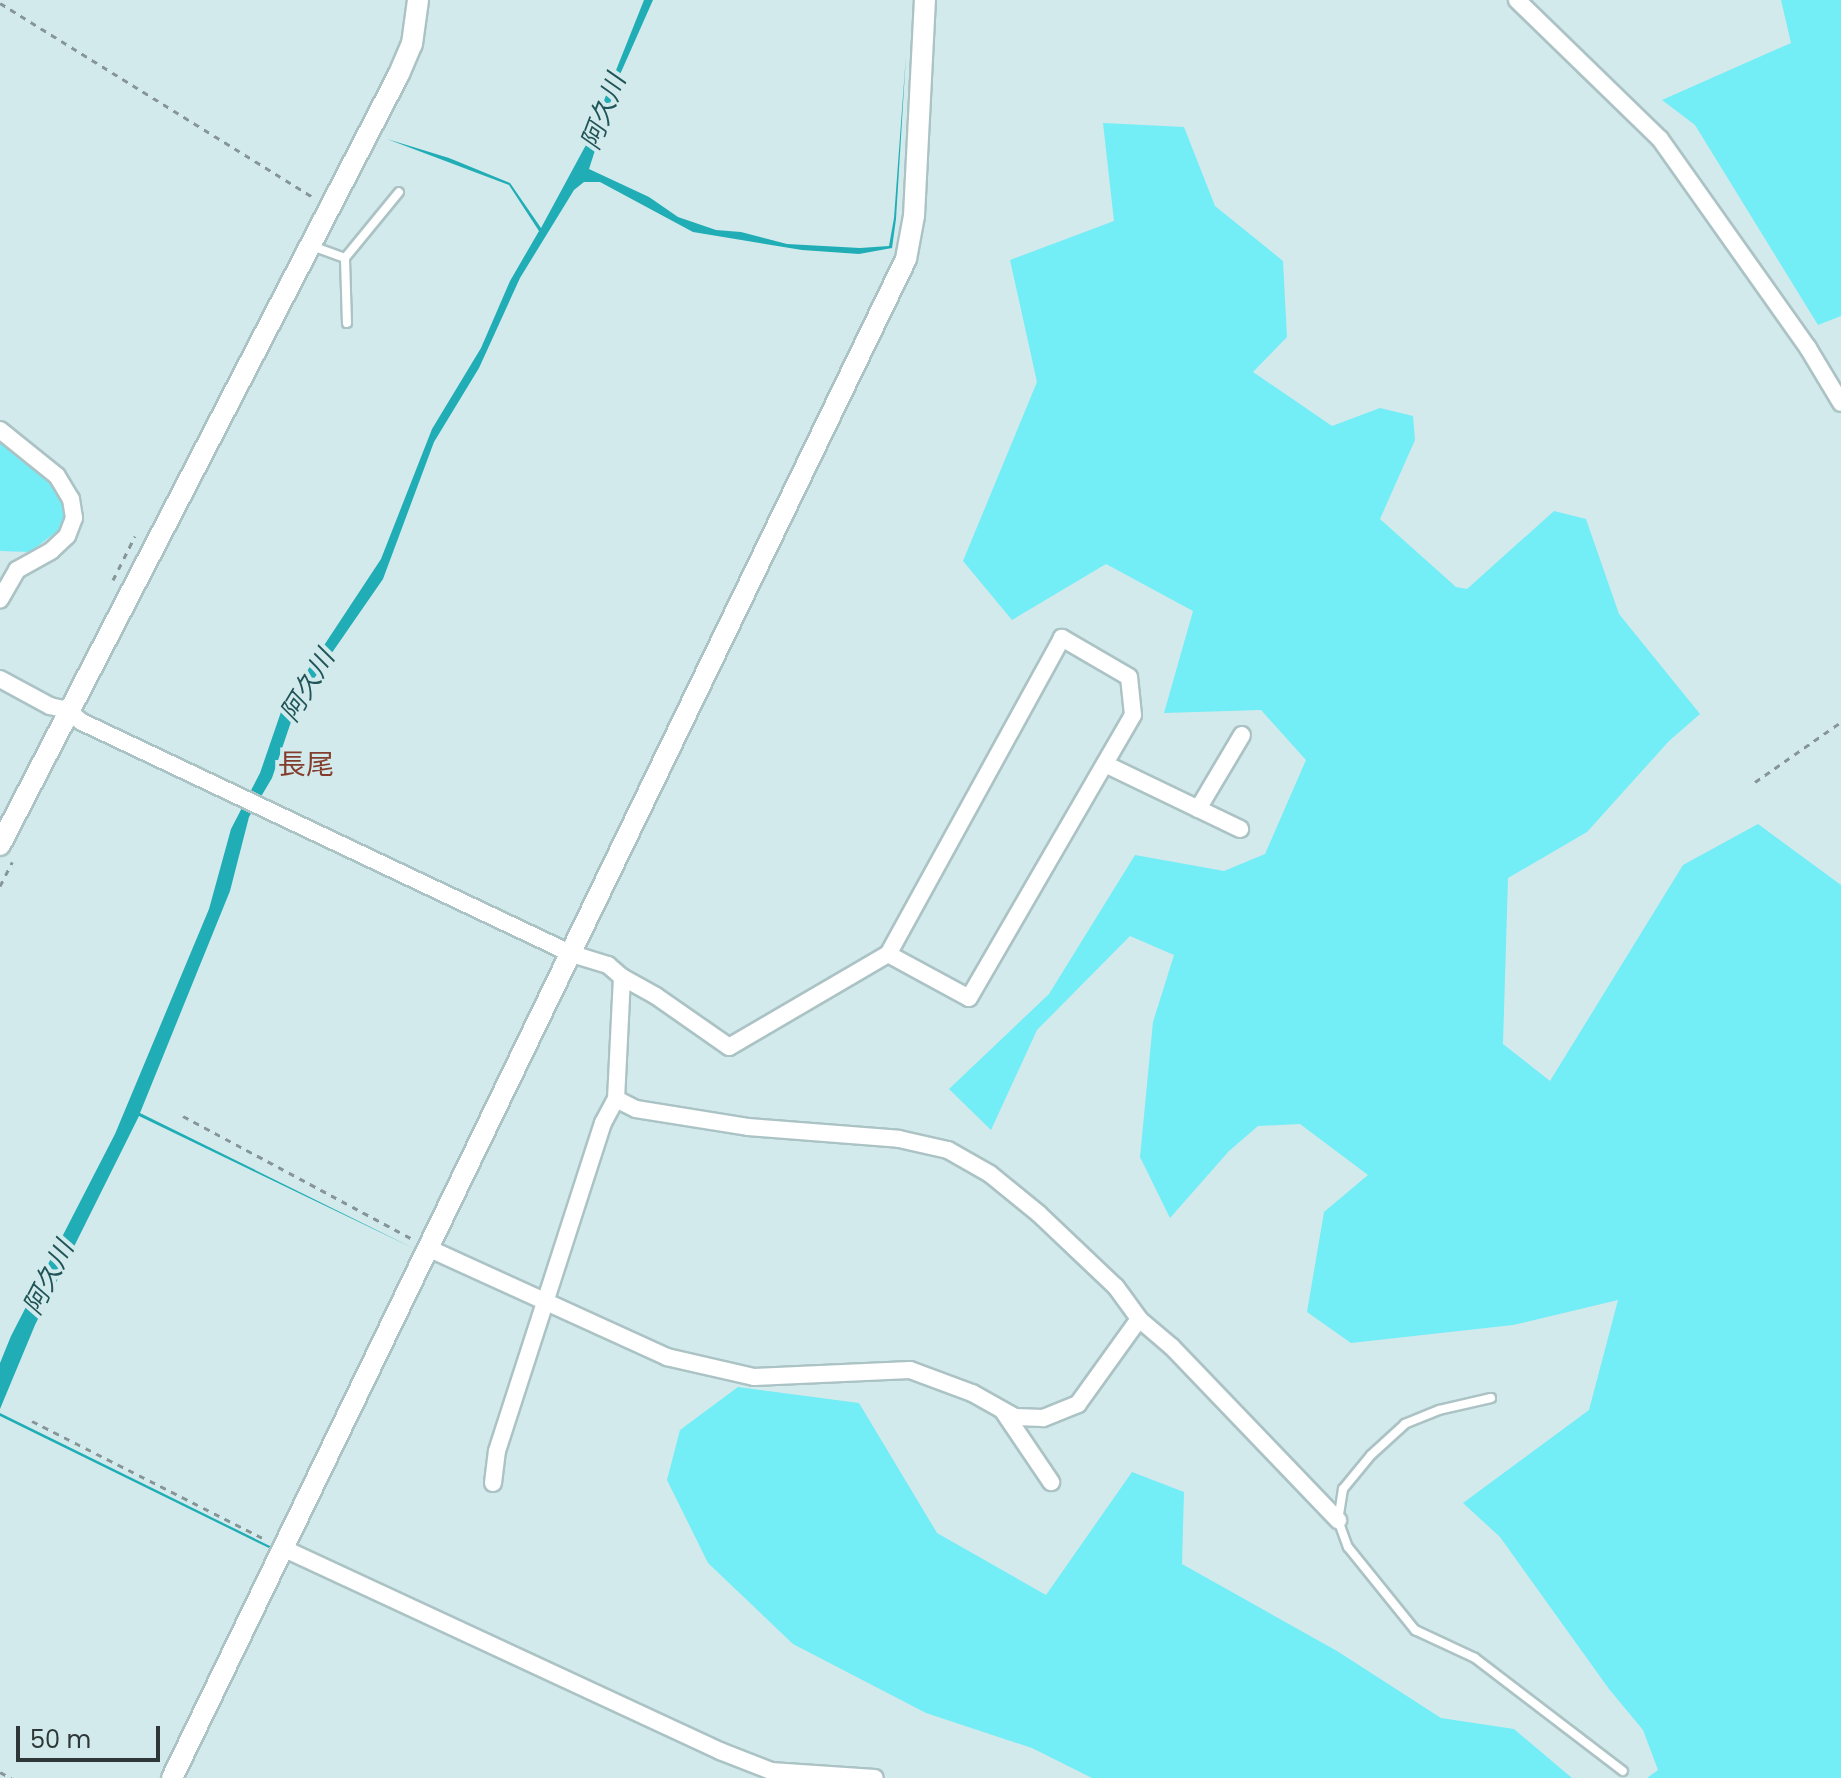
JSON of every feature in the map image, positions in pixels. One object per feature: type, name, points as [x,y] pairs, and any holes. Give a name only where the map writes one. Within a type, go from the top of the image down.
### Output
[{"type":"street","points":[[0,845],[67,710],[399,74],[412,44],[418,0]]},
{"type":"street","points":[[172,1778],[906,259],[914,216],[925,0]]},
{"type":"street","points":[[1517,0],[1660,139],[1808,348],[1841,403]]},
{"type":"street","points":[[0,430],[57,476],[71,499],[74,518],[67,536],[51,551],[17,570],[0,600]]},
{"type":"street","points":[[0,679],[50,706],[67,710],[82,722],[217,783],[572,954],[608,965],[729,1047],[888,954],[1062,638],[1129,677],[1133,715],[969,998],[888,954]]},
{"type":"street","points":[[1198,809],[1242,735]]},
{"type":"street","points":[[1105,764],[1240,829]]},
{"type":"street","points":[[493,1483],[497,1451],[603,1123],[616,1099],[622,977]]},
{"type":"street","points":[[616,1099],[636,1109],[748,1127],[899,1139],[948,1150],[990,1174],[1039,1214],[1116,1287],[1139,1319],[1172,1347],[1338,1520]]},
{"type":"street","points":[[430,1249],[667,1357],[754,1377],[910,1370],[972,1393],[1015,1417],[1043,1418],[1078,1404],[1139,1319]]},
{"type":"street","points":[[1003,1410],[1051,1482]]},
{"type":"street","points":[[285,1549],[720,1751],[771,1771],[802,1776],[875,1778]]},
{"type":"lane","points":[[347,323],[345,258],[399,192]]},
{"type":"lane","points":[[310,246],[345,258]]},
{"type":"lane","points":[[1491,1398],[1439,1410],[1405,1424],[1371,1455],[1343,1489],[1338,1520],[1348,1547],[1415,1630],[1475,1658],[1623,1771]]},
{"type":"path","points":[[0,3],[330,207]]},
{"type":"path","points":[[1755,782],[1841,722]]},
{"type":"path","points":[[183,1116],[430,1249]]},
{"type":"path","points":[[32,1421],[285,1549]]},
{"type":"path","points":[[0,1772],[11,1778]]},
{"type":"shaded area","points":[[1781,0],[1841,0],[1841,316],[1818,325],[1695,125],[1662,100],[1791,43]]},
{"type":"shaded area","points":[[1103,123],[1184,127],[1215,206],[1283,261],[1287,337],[1253,372],[1332,426],[1380,408],[1413,416],[1415,440],[1380,519],[1456,587],[1467,589],[1554,511],[1586,519],[1619,614],[1700,714],[1669,741],[1587,832],[1508,878],[1503,1044],[1550,1081],[1683,865],[1758,824],[1841,885],[1841,1778],[1647,1778],[1658,1770],[1643,1730],[1609,1689],[1500,1537],[1463,1503],[1589,1410],[1618,1300],[1513,1325],[1351,1343],[1307,1312],[1324,1212],[1368,1175],[1300,1124],[1258,1126],[1229,1151],[1170,1218],[1140,1157],[1153,1022],[1174,955],[1130,936],[1037,1030],[991,1130],[949,1089],[1049,994],[1135,855],[1224,871],[1265,854],[1306,760],[1261,710],[1164,713],[1193,611],[1106,564],[1012,620],[963,561],[1037,382],[1010,260],[1114,221]]},
{"type":"shaded area","points":[[0,443],[40,470],[55,486],[66,511],[60,529],[30,552],[0,551]]},
{"type":"shaded area","points":[[738,1387],[859,1403],[937,1533],[1046,1595],[1132,1472],[1184,1492],[1182,1564],[1337,1651],[1441,1718],[1514,1729],[1572,1778],[1092,1778],[1032,1748],[926,1713],[793,1644],[708,1563],[667,1480],[680,1430]]},
{"type":"water","name":"阿久川","points":[[644,0],[653,0],[618,79],[589,169],[649,197],[678,217],[716,230],[741,232],[787,244],[860,248],[889,246],[894,218],[906,55],[892,248],[859,254],[802,250],[693,232],[600,182],[584,182],[574,190],[520,278],[479,368],[434,442],[383,579],[311,683],[294,713],[272,778],[249,817],[230,891],[140,1113],[417,1250],[139,1116],[35,1325],[0,1409],[0,1363],[115,1134],[209,909],[231,829],[260,773],[282,709],[381,559],[432,429],[481,348],[510,281],[539,231],[509,185],[387,139],[449,158],[510,183],[541,228],[587,143]]},
{"type":"water","points":[[0,1413],[272,1547],[0,1416]]},
{"type":"district","name":"長尾","points":[[306,765]]}]
